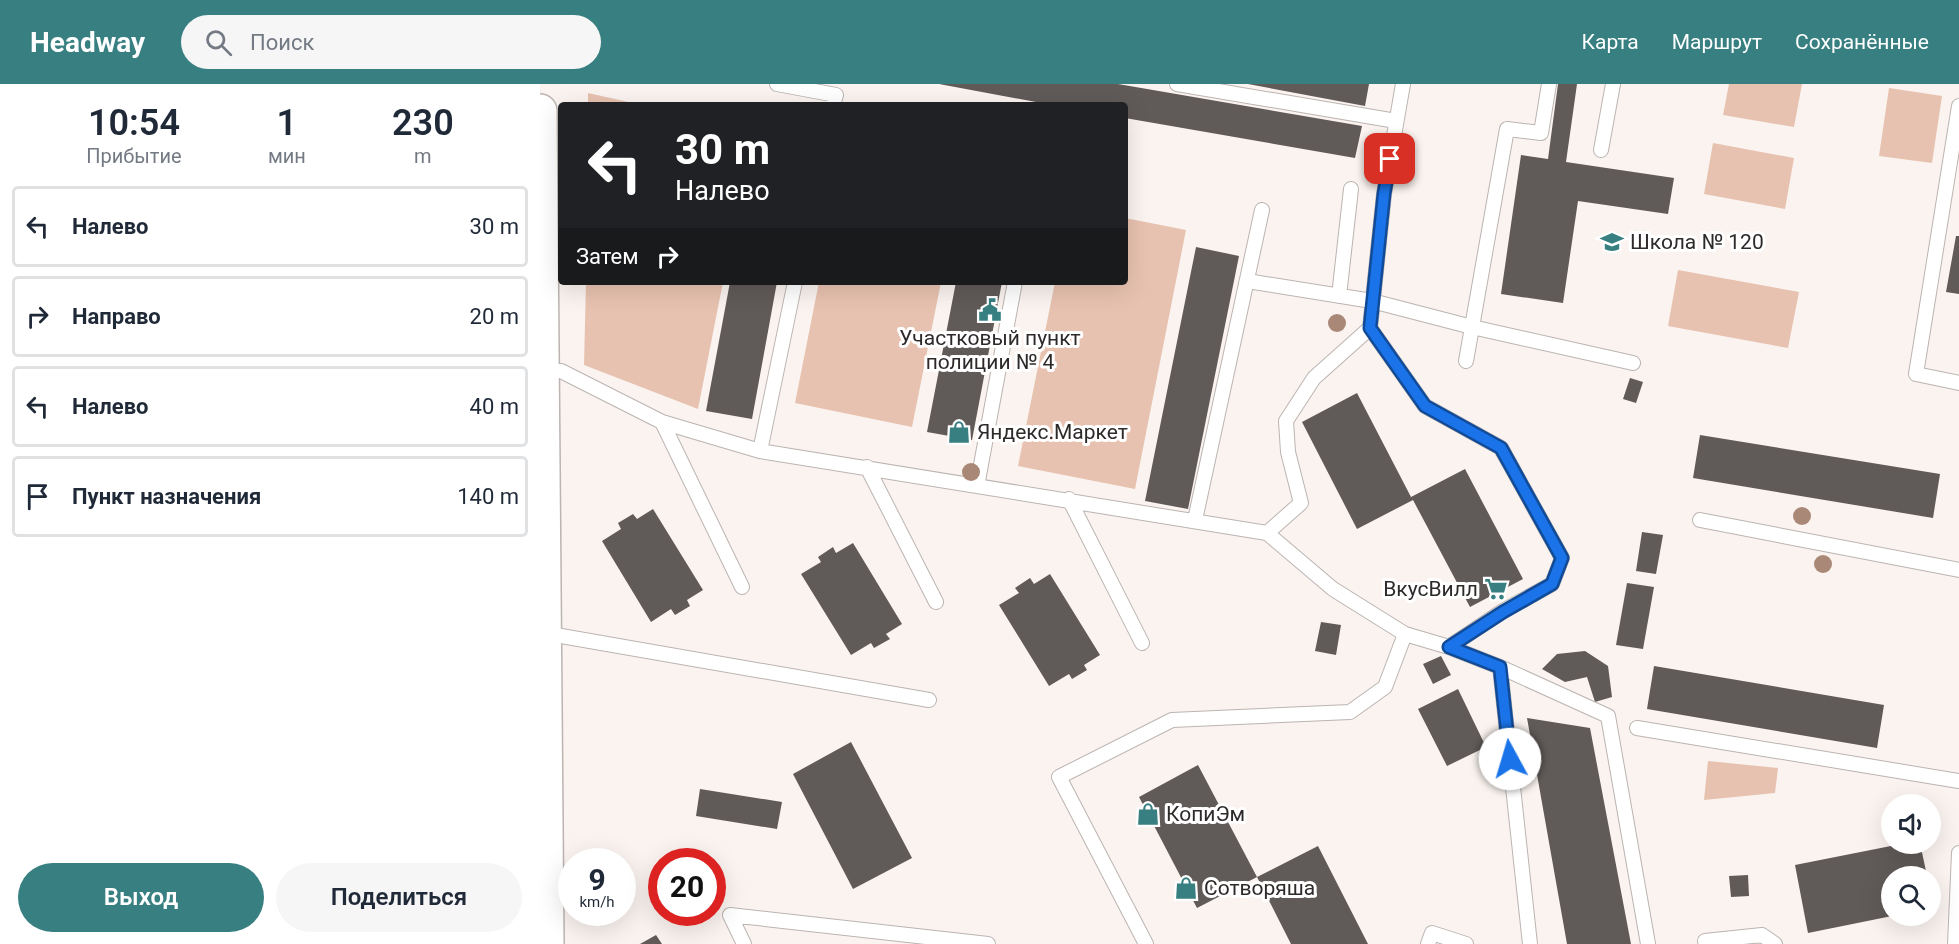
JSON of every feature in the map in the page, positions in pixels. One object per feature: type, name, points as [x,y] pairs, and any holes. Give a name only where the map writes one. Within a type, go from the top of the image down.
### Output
[{"type":"main road","points":[[540,111],[547,944]]},
{"type":"lane","points":[[777,84],[836,95],[834,102]]},
{"type":"lane","points":[[1177,84],[1396,121]]},
{"type":"lane","points":[[1403,84],[1384,194],[1370,328],[1425,406],[1501,448],[1562,558],[1552,584],[1449,647]]},
{"type":"lane","points":[[1466,361],[1507,129],[1541,133],[1549,84]]},
{"type":"lane","points":[[1601,150],[1613,84]]},
{"type":"lane","points":[[1959,106],[1916,374],[1959,383]]},
{"type":"lane","points":[[1339,296],[1351,189]]},
{"type":"lane","points":[[1195,520],[1262,210]]},
{"type":"lane","points":[[1248,281],[1372,302],[1634,363]]},
{"type":"lane","points":[[760,451],[794,285]]},
{"type":"lane","points":[[977,486],[1014,285]]},
{"type":"lane","points":[[1267,533],[1301,503],[1288,452],[1286,421],[1314,378],[1370,328]]},
{"type":"lane","points":[[542,371],[561,371],[662,422],[760,451],[1267,533],[1333,589],[1406,634],[1449,647],[1500,667],[1608,716],[1648,944]]},
{"type":"lane","points":[[662,422],[742,587]]},
{"type":"lane","points":[[867,467],[936,602]]},
{"type":"lane","points":[[1069,500],[1142,643]]},
{"type":"lane","points":[[1700,520],[1959,570]]},
{"type":"lane","points":[[544,633],[929,700]]},
{"type":"lane","points":[[1146,944],[1059,777],[1172,720],[1350,712],[1385,687],[1406,634]]},
{"type":"lane","points":[[1500,667],[1530,944]]},
{"type":"lane","points":[[1637,728],[1959,781]]},
{"type":"lane","points":[[1955,944],[1959,853]]},
{"type":"lane","points":[[744,944],[730,915],[910,939],[988,944]]},
{"type":"lane","points":[[1428,944],[1432,933],[1466,944]]},
{"type":"lane","points":[[1705,941],[1762,935],[1775,944]]},
{"type":"shaded area","points":[[1729,84],[1802,84],[1794,127],[1723,115]]},
{"type":"shaded area","points":[[1889,88],[1942,96],[1932,163],[1879,156]]},
{"type":"shaded area","points":[[588,93],[628,102],[588,102]]},
{"type":"shaded area","points":[[1713,143],[1794,158],[1785,209],[1704,194]]},
{"type":"shaded area","points":[[1128,219],[1186,230],[1135,489],[1018,466],[1054,285],[1128,285]]},
{"type":"shaded area","points":[[1678,270],[1799,292],[1788,348],[1668,326]]},
{"type":"shaded area","points":[[586,285],[722,285],[698,409],[584,365]]},
{"type":"shaded area","points":[[818,285],[940,285],[912,427],[795,403]]},
{"type":"shaded area","points":[[1708,761],[1778,768],[1775,793],[1704,800]]},
{"type":"building","points":[[939,84],[1118,84],[1362,126],[1355,158],[1128,119],[1128,102],[1036,102]]},
{"type":"building","points":[[1248,84],[1369,84],[1365,106]]},
{"type":"building","points":[[1558,84],[1577,84],[1566,162],[1674,178],[1668,214],[1578,201],[1563,303],[1501,294],[1521,155],[1548,159]]},
{"type":"building","points":[[1956,236],[1959,236],[1959,294],[1946,292]]},
{"type":"building","points":[[1196,247],[1239,256],[1188,509],[1145,501]]},
{"type":"building","points":[[729,285],[776,285],[752,419],[706,411]]},
{"type":"building","points":[[955,285],[1001,285],[972,440],[927,432]]},
{"type":"building","points":[[1630,378],[1643,382],[1636,403],[1623,399]]},
{"type":"building","points":[[1357,393],[1411,497],[1465,469],[1523,579],[1470,607],[1413,500],[1357,529],[1302,422]]},
{"type":"building","points":[[1700,435],[1940,474],[1933,518],[1693,478]]},
{"type":"building","points":[[653,509],[703,590],[687,600],[690,606],[675,615],[671,609],[651,622],[602,541],[621,529],[618,523],[633,514],[637,519]]},
{"type":"building","points":[[1642,532],[1663,535],[1656,574],[1636,571]]},
{"type":"building","points":[[853,543],[902,624],[886,634],[890,639],[874,648],[871,643],[851,655],[801,574],[821,562],[818,557],[833,547],[836,553]]},
{"type":"building","points":[[1050,574],[1100,655],[1084,665],[1087,670],[1072,679],[1069,674],[1049,686],[999,605],[1019,593],[1015,588],[1030,578],[1034,584]]},
{"type":"building","points":[[1627,583],[1654,587],[1643,649],[1616,645]]},
{"type":"building","points":[[1321,622],[1341,625],[1336,655],[1315,651]]},
{"type":"building","points":[[1585,651],[1608,666],[1612,697],[1595,702],[1587,677],[1565,682],[1542,669],[1557,654]]},
{"type":"building","points":[[1441,656],[1451,675],[1433,684],[1423,664]]},
{"type":"building","points":[[1654,666],[1884,705],[1877,748],[1647,709]]},
{"type":"building","points":[[1458,689],[1486,747],[1447,766],[1418,709]]},
{"type":"building","points":[[1527,718],[1590,728],[1631,944],[1567,944]]},
{"type":"building","points":[[851,742],[912,858],[853,889],[793,774]]},
{"type":"building","points":[[1198,765],[1257,877],[1197,908],[1139,797]]},
{"type":"building","points":[[700,789],[782,802],[777,829],[696,816]]},
{"type":"building","points":[[1318,846],[1368,944],[1291,944],[1257,877]]},
{"type":"building","points":[[1881,848],[1881,854],[1922,854],[1925,866],[1881,866],[1881,918],[1808,933],[1795,865]]},
{"type":"building","points":[[1748,875],[1749,896],[1731,897],[1729,876]]},
{"type":"building","points":[[656,935],[662,944],[640,944]]},
{"type":"place","name":"Школа № 120","points":[[1612,242]]},
{"type":"place","name":"Участковый пункт полиции № 4","points":[[990,310]]},
{"type":"place","name":"Яндекс.Маркет","points":[[959,432]]},
{"type":"place","name":"ВкусВилл","points":[[1496,589]]},
{"type":"place","name":"КопиЭм","points":[[1148,814]]},
{"type":"place","name":"Сотворяша","points":[[1186,888]]},
{"type":"route","points":[[1390,159],[1384,194],[1370,328],[1425,406],[1501,448],[1562,558],[1552,584],[1449,647],[1500,667],[1510,759]]}]
